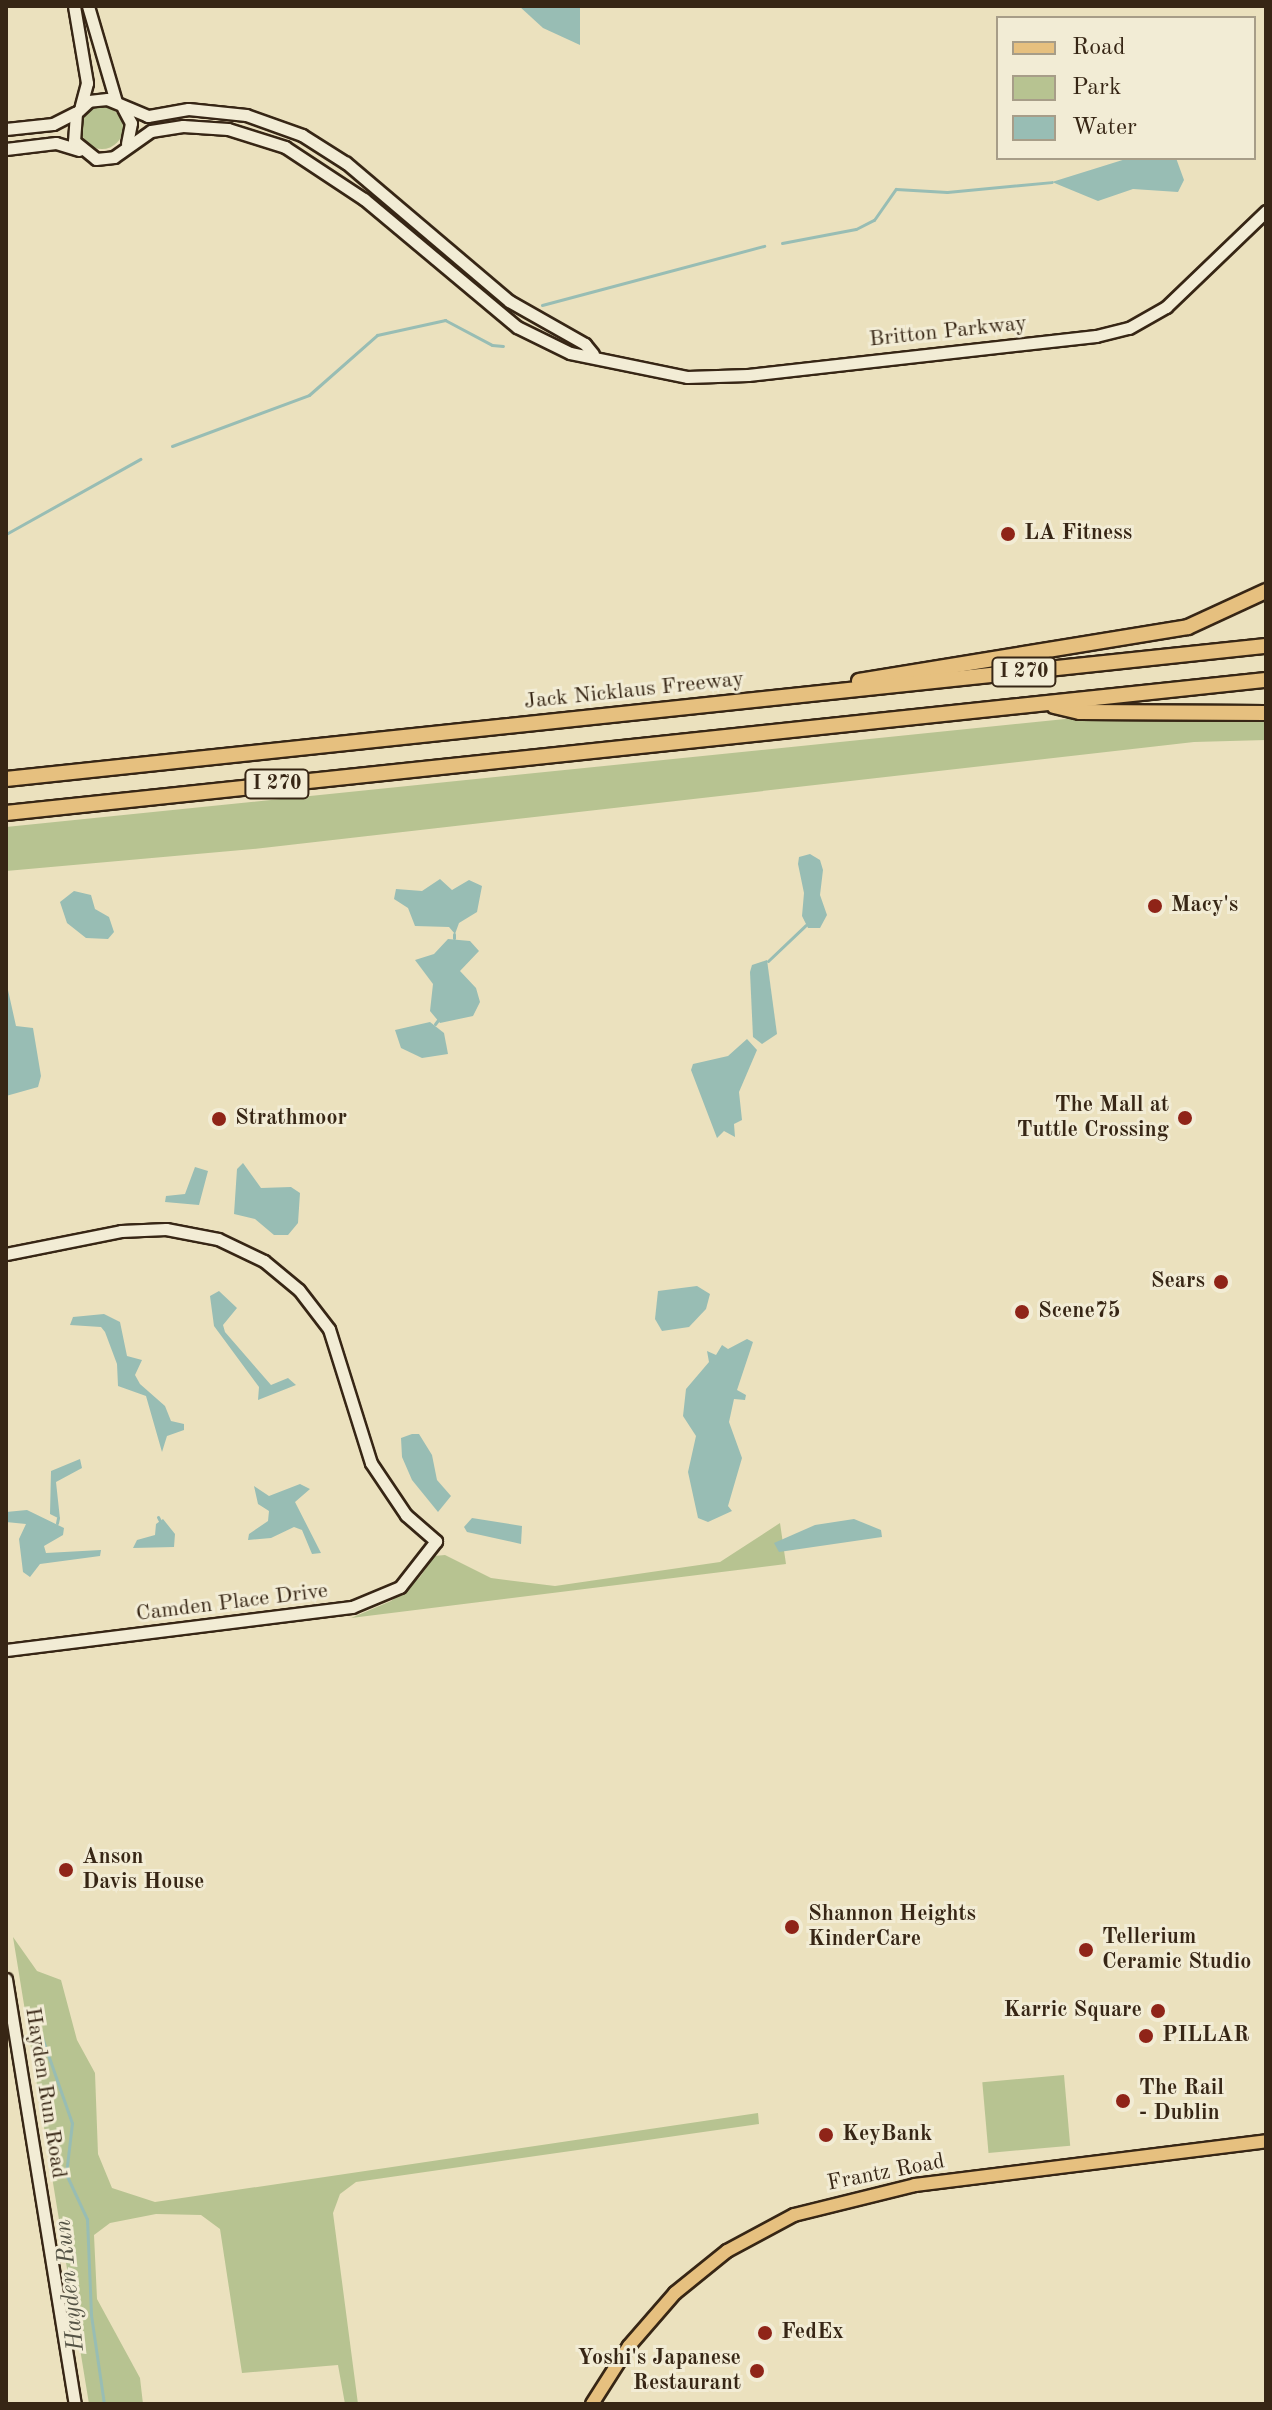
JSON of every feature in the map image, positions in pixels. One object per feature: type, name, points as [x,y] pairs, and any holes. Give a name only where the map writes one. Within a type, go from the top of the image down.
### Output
[{"type":"highway","points":[[782,697],[934,665],[1188,627],[1266,591]]},
{"type":"highway","name":"Jack Nicklaus Freeway","points":[[6,779],[1266,646]]},
{"type":"highway","name":"I 270","points":[[6,813],[1266,680]]},
{"type":"highway","points":[[1042,703],[1080,712],[1266,713]]},
{"type":"main road","points":[[74,6],[87,83],[71,131],[79,150]]},
{"type":"main road","points":[[6,149],[56,143],[106,159],[126,147],[131,123],[120,105],[88,6]]},
{"type":"main road","points":[[6,129],[53,124],[98,99],[120,105]]},
{"type":"main road","name":"Britton Parkway","points":[[120,105],[148,116],[220,110],[302,135],[346,163],[509,301],[585,344],[593,354]]},
{"type":"main road","name":"Britton Parkway","points":[[126,147],[151,131],[183,126],[228,129],[285,147],[364,199],[517,327],[570,353],[593,354],[656,373],[713,378],[1096,336],[1129,328],[1166,307],[1266,211]]},
{"type":"main road","name":"Camden Place Drive","points":[[6,1254],[156,1228],[208,1236],[264,1261],[299,1290],[329,1329],[371,1463],[406,1515],[436,1541],[400,1587],[352,1607],[6,1650]]},
{"type":"main road","name":"Hayden Run Road","points":[[6,1979],[11,2044],[75,2404]]},
{"type":"main road","name":"Frantz Road","points":[[592,2404],[629,2346],[675,2293],[727,2251],[794,2215],[915,2185],[1266,2141]]},
{"type":"green space","points":[[102,107],[117,113],[123,128],[117,143],[102,149],[87,143],[81,128],[87,113]]},
{"type":"green space","points":[[1075,718],[1266,719],[1266,740],[1194,742],[253,849],[6,871],[6,827]]},
{"type":"green space","points":[[780,1523],[786,1564],[351,1618],[391,1601],[420,1577],[434,1556],[445,1555],[491,1578],[555,1586],[720,1562]]},
{"type":"green space","points":[[13,1937],[37,1971],[61,1980],[77,2040],[95,2073],[98,2154],[112,2188],[155,2202],[758,2113],[759,2124],[356,2182],[340,2194],[333,2213],[358,2404],[345,2404],[338,2365],[242,2373],[220,2229],[201,2215],[156,2214],[110,2223],[94,2235],[97,2299],[140,2378],[143,2404],[89,2404]]},
{"type":"green space","points":[[1064,2075],[1070,2146],[989,2153],[982,2082]]},
{"type":"water","points":[[519,6],[580,6],[580,45],[543,28]]},
{"type":"water","points":[[1123,160],[1177,160],[1184,180],[1178,192],[1133,189],[1098,201],[1052,182]]},
{"type":"water","points":[[810,854],[820,860],[823,870],[820,895],[827,915],[820,928],[808,928],[802,916],[804,893],[798,864],[799,857]]},
{"type":"water","points":[[440,879],[452,890],[469,880],[482,886],[477,912],[459,923],[455,934],[449,927],[415,926],[408,908],[394,899],[396,889],[422,891]]},
{"type":"water","points":[[74,891],[91,895],[95,909],[109,917],[114,932],[108,939],[86,938],[67,923],[60,902]]},
{"type":"water","points":[[448,939],[470,941],[479,951],[460,971],[476,988],[480,1002],[473,1016],[440,1023],[430,1011],[433,984],[415,960],[434,954]]},
{"type":"water","points":[[767,960],[777,1034],[762,1044],[753,1037],[750,972],[752,965]]},
{"type":"water","points":[[6,981],[16,1026],[33,1028],[41,1076],[38,1087],[6,1096]]},
{"type":"water","points":[[430,1022],[444,1033],[448,1054],[422,1058],[401,1048],[395,1030]]},
{"type":"water","points":[[747,1039],[757,1050],[739,1092],[742,1120],[734,1124],[735,1137],[724,1131],[717,1138],[691,1070],[693,1064],[728,1056]]},
{"type":"water","points":[[243,1163],[261,1188],[291,1187],[300,1193],[298,1223],[288,1235],[274,1235],[255,1219],[234,1214],[237,1169]]},
{"type":"water","points":[[195,1167],[208,1171],[199,1205],[165,1202],[166,1196],[185,1194]]},
{"type":"water","points":[[697,1286],[710,1294],[706,1309],[689,1327],[662,1331],[655,1319],[658,1291]]},
{"type":"water","points":[[219,1291],[237,1308],[223,1325],[225,1332],[271,1385],[288,1378],[296,1385],[258,1400],[259,1387],[214,1326],[210,1296]]},
{"type":"water","points":[[104,1314],[120,1322],[127,1356],[142,1360],[135,1375],[140,1384],[165,1406],[171,1421],[184,1424],[184,1430],[167,1436],[162,1452],[146,1396],[118,1386],[117,1364],[105,1332],[101,1327],[70,1325],[73,1317]]},
{"type":"water","points":[[747,1339],[753,1342],[737,1390],[746,1395],[745,1400],[734,1399],[729,1422],[742,1458],[728,1506],[732,1511],[708,1522],[698,1518],[688,1472],[696,1436],[683,1416],[686,1389],[709,1362],[707,1351],[716,1355],[722,1345],[728,1349]]},
{"type":"water","points":[[419,1434],[432,1455],[437,1480],[451,1496],[438,1512],[412,1480],[402,1457],[401,1438]]},
{"type":"water","points":[[80,1459],[82,1468],[56,1482],[60,1519],[50,1514],[51,1471]]},
{"type":"water","points":[[300,1484],[310,1489],[295,1502],[321,1553],[312,1554],[302,1530],[294,1527],[271,1538],[248,1540],[249,1534],[268,1521],[269,1511],[258,1504],[254,1486],[269,1496]]},
{"type":"water","points":[[27,1510],[64,1528],[63,1535],[44,1546],[46,1553],[101,1550],[100,1556],[40,1564],[30,1577],[23,1572],[19,1539],[26,1524],[6,1522],[6,1512]]},
{"type":"water","points":[[472,1518],[522,1526],[521,1544],[467,1532],[464,1527]]},
{"type":"water","points":[[163,1519],[175,1534],[174,1547],[133,1548],[137,1540],[155,1535],[156,1524]]},
{"type":"water","points":[[854,1519],[881,1530],[882,1537],[779,1552],[774,1543],[815,1525]]},
{"type":"waterway","points":[[782,243],[856,229],[874,220],[896,189],[947,192],[1052,182]]},
{"type":"waterway","points":[[542,305],[764,246]]},
{"type":"waterway","points":[[172,446],[309,395],[377,335],[445,320],[492,345],[503,346]]},
{"type":"waterway","points":[[6,534],[140,459]]},
{"type":"waterway","points":[[768,961],[806,925]]},
{"type":"waterway","points":[[435,1024],[438,1020]]},
{"type":"waterway","points":[[158,1517],[160,1521]]},
{"type":"waterway","points":[[57,1523],[58,1518]]},
{"type":"waterway","name":"Hayden Run","points":[[38,2026],[72,2123],[66,2174],[87,2219],[91,2315],[104,2404]]},
{"type":"place","name":"LA Fitness","points":[[1008,534]]},
{"type":"place","name":"Macy's","points":[[1155,906]]},
{"type":"place","name":"The Mall at Tuttle Crossing","points":[[1185,1118]]},
{"type":"place","name":"Strathmoor","points":[[219,1119]]},
{"type":"place","name":"Sears","points":[[1221,1282]]},
{"type":"place","name":"Scene75","points":[[1022,1312]]},
{"type":"place","name":"Anson Davis House","points":[[66,1870]]},
{"type":"place","name":"Shannon Heights KinderCare","points":[[792,1927]]},
{"type":"place","name":"Tellerium Ceramic Studio","points":[[1086,1950]]},
{"type":"place","name":"Karric Square","points":[[1158,2011]]},
{"type":"place","name":"PILLAR","points":[[1146,2036]]},
{"type":"place","name":"The Rail - Dublin","points":[[1123,2101]]},
{"type":"place","name":"KeyBank","points":[[826,2135]]},
{"type":"place","name":"FedEx","points":[[765,2333]]},
{"type":"place","name":"Yoshi's Japanese Restaurant","points":[[757,2371]]}]
